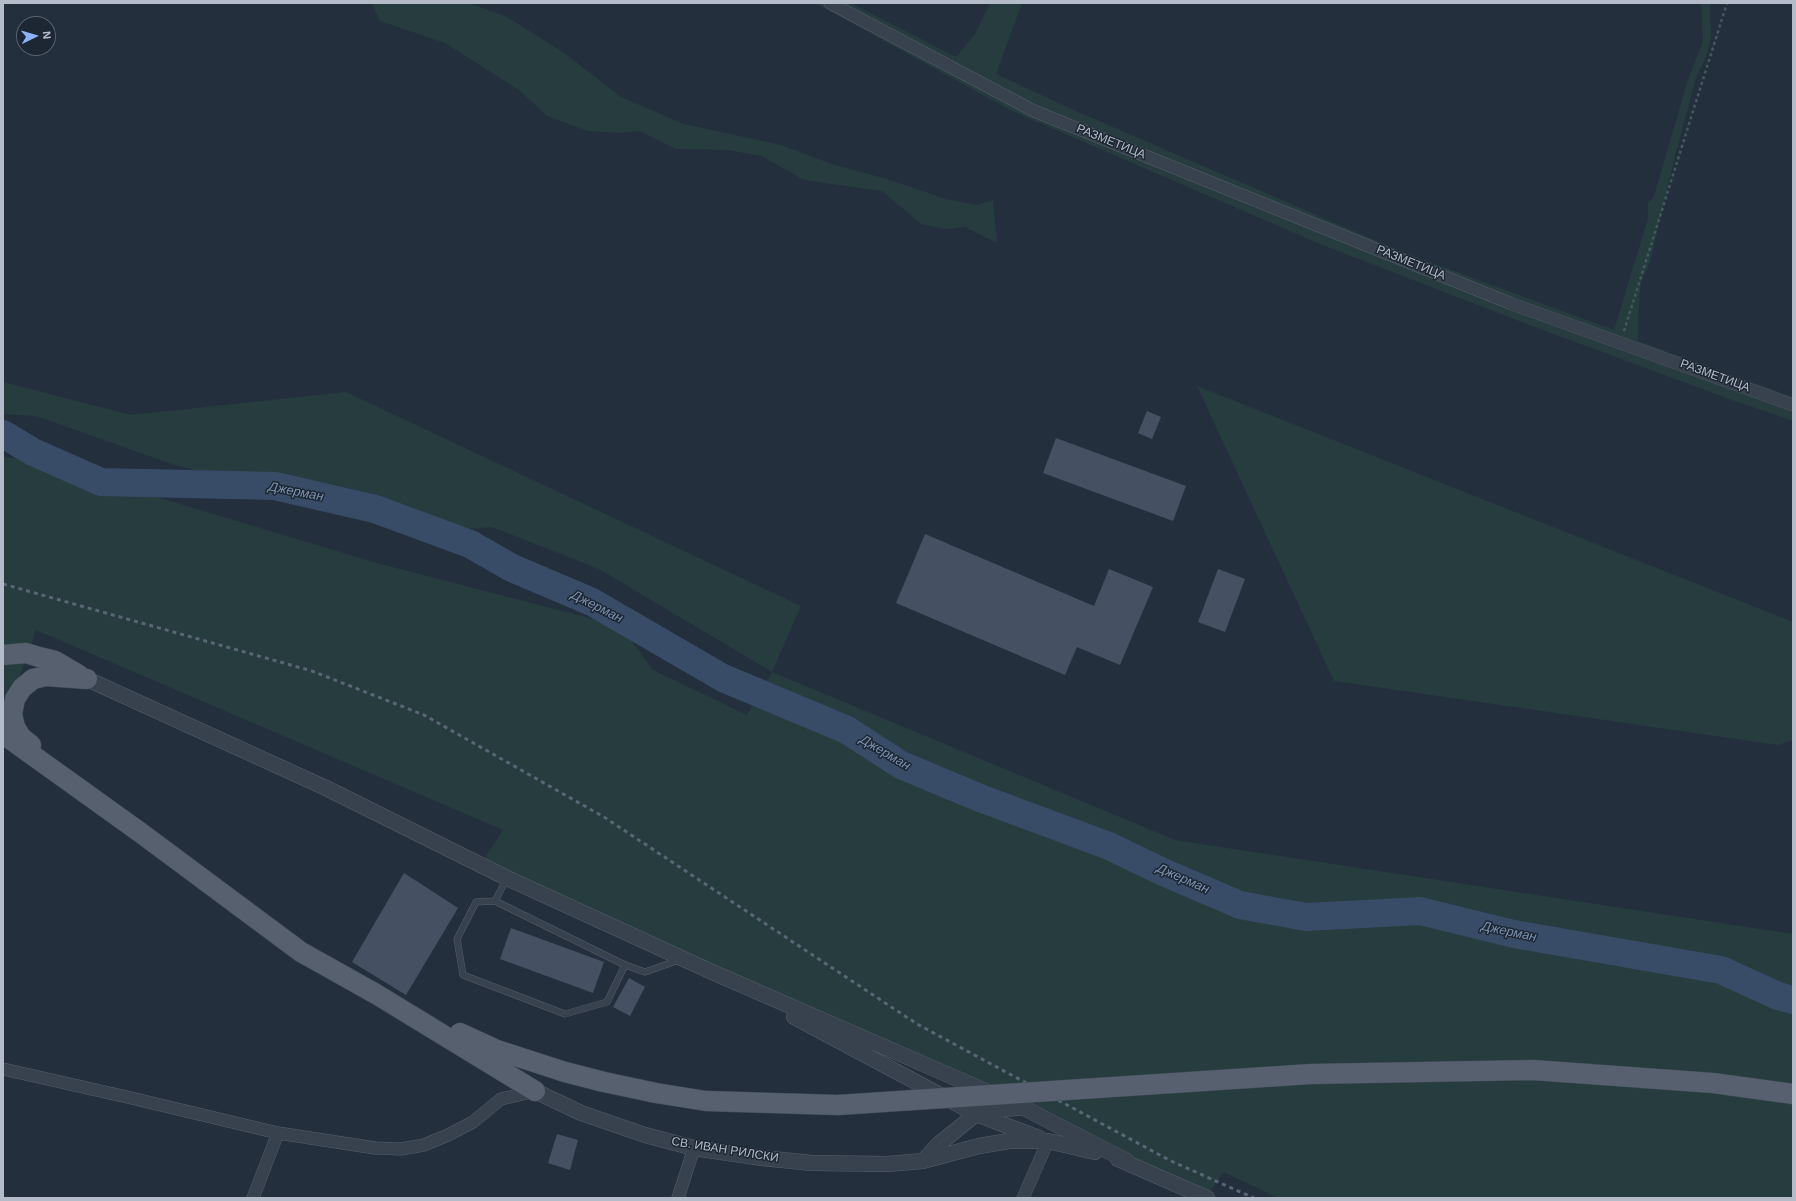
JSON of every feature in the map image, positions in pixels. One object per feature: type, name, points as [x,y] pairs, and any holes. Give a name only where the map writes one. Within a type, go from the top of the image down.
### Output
[{"type":"main road","points":[[3,655],[26,653],[39,656],[55,662],[86,679]]},
{"type":"main road","points":[[86,679],[63,676],[46,676],[33,679],[22,688],[15,698],[12,714],[15,727],[21,737],[141,833]]},
{"type":"main road","points":[[3,734],[141,833],[301,952],[376,994],[535,1092]]},
{"type":"main road","points":[[376,994],[497,1050],[566,1072],[612,1084],[706,1101],[838,1105],[1311,1074],[1533,1070],[1713,1083],[1793,1094]]},
{"type":"main road","points":[[535,1092],[535,1083],[540,1077],[547,1073],[566,1072]]},
{"type":"street","name":"РАЗМЕТИЦА","points":[[830,3],[1034,111],[1512,304],[1793,405]]},
{"type":"street","points":[[86,679],[326,788],[507,878],[683,959],[1022,1108],[1127,1161]]},
{"type":"street","points":[[712,972],[976,1114],[1048,1141],[1023,1198]]},
{"type":"street","points":[[3,1070],[120,1095],[278,1133],[375,1148],[401,1149],[424,1145],[448,1135],[472,1122],[501,1099],[535,1092]]},
{"type":"street","name":"СВ. ИВАН РИЛСКИ","points":[[535,1092],[581,1113],[645,1136],[694,1148],[762,1158],[812,1163],[887,1164],[923,1161],[979,1146],[1009,1141],[1048,1141],[1082,1148],[1127,1161],[1207,1198]]},
{"type":"street","points":[[923,1161],[939,1144],[976,1114],[997,1109],[1022,1108]]},
{"type":"street","points":[[253,1198],[278,1133]]},
{"type":"street","points":[[678,1198],[694,1148]]},
{"type":"lane","points":[[495,901],[507,878]]},
{"type":"lane","points":[[625,965],[606,1002],[566,1014],[463,975],[457,939],[476,902],[495,901],[625,965],[645,972],[683,959]]},
{"type":"path","points":[[1620,342],[1728,3]]},
{"type":"green space","points":[[371,3],[469,3],[507,17],[563,52],[621,97],[684,124],[781,145],[832,164],[887,179],[946,199],[977,205],[993,200],[997,243],[965,227],[946,229],[921,224],[882,191],[804,180],[761,156],[728,150],[676,149],[640,131],[620,133],[588,131],[547,116],[519,90],[445,43],[380,21]]},
{"type":"green space","points":[[815,3],[851,3],[956,57],[975,34],[990,3],[1022,3],[996,74],[1076,111],[1400,251],[1614,330],[1648,218],[1648,203],[1654,196],[1688,80],[1703,41],[1701,3],[1710,3],[1711,38],[1706,57],[1696,78],[1675,156],[1650,262],[1641,282],[1638,317],[1638,341],[1793,397],[1793,421],[1532,326],[1320,244],[1012,111]]},
{"type":"green space","points":[[3,382],[131,415],[346,392],[801,606],[772,672],[599,569],[492,527],[408,534],[169,463],[36,416],[3,414]]},
{"type":"green space","points":[[1197,386],[1793,622],[1793,740],[1778,745],[1334,681]]},
{"type":"green space","points":[[3,457],[74,463],[157,497],[377,563],[620,626],[653,670],[747,715],[772,672],[1175,840],[1793,934],[1793,1198],[1279,1198],[1223,1172],[1206,1198],[480,865],[503,830],[36,630],[3,722]]},
{"type":"building","points":[[1147,411],[1161,417],[1152,439],[1138,433]]},
{"type":"building","points":[[1056,438],[1186,486],[1173,521],[1043,473]]},
{"type":"building","points":[[925,534],[1094,606],[1109,569],[1153,587],[1120,665],[1077,647],[1065,675],[896,603]]},
{"type":"building","points":[[1218,569],[1245,579],[1225,632],[1198,622]]},
{"type":"building","points":[[404,873],[458,908],[406,995],[352,962]]},
{"type":"building","points":[[511,928],[604,962],[593,993],[500,959]]},
{"type":"building","points":[[629,978],[645,987],[630,1016],[613,1007]]},
{"type":"building","points":[[557,1134],[578,1140],[570,1170],[548,1163]]},
{"type":"waterway","name":"Джерман","points":[[3,434],[33,452],[101,482],[275,486],[375,509],[470,544],[512,568],[592,602],[723,678],[847,730],[901,765],[980,798],[1109,846],[1163,872],[1240,905],[1306,917],[1420,911],[1514,934],[1721,970],[1778,996],[1793,1000]]},
{"type":"railway","points":[[3,584],[312,671],[424,715],[604,817],[917,1024],[1171,1161],[1254,1198]]}]
